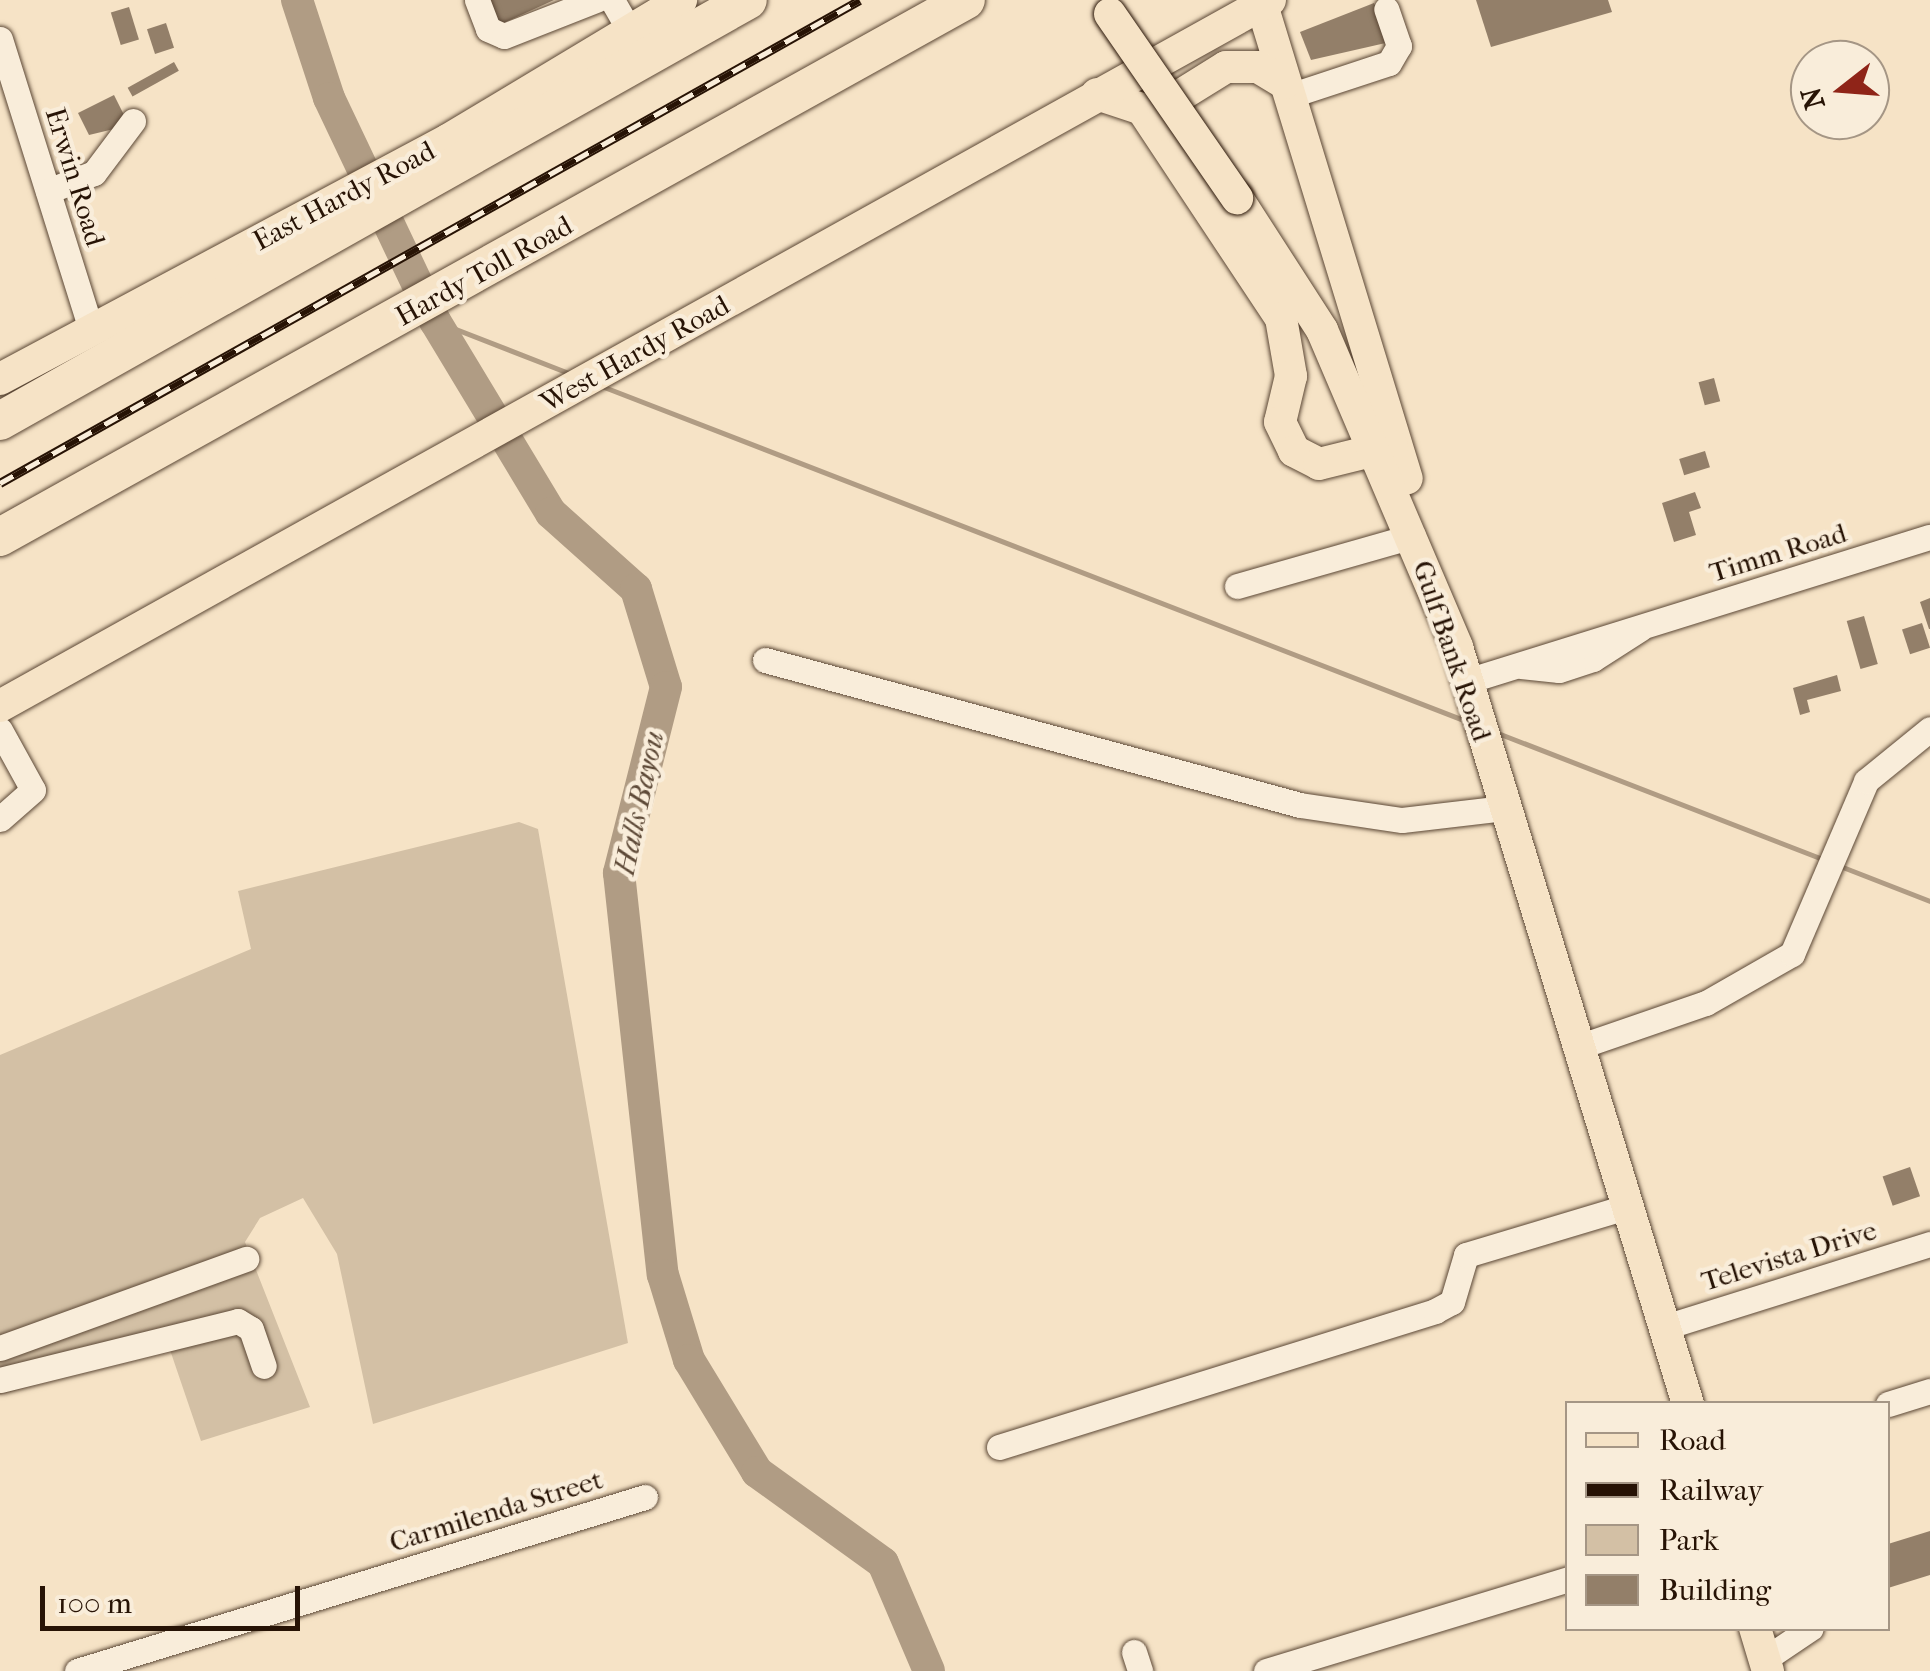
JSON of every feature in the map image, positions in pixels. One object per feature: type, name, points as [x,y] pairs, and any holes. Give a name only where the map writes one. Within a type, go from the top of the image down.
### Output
[{"type":"highway","points":[[0,419],[289,265],[463,149],[748,0]]},
{"type":"highway","name":"Hardy Toll Road","points":[[0,537],[530,246],[966,0]]},
{"type":"main road","name":"East Hardy Road","points":[[0,379],[289,226],[463,149],[672,2]]},
{"type":"main road","points":[[1266,2],[1386,448],[1457,648]]},
{"type":"main road","name":"West Hardy Road","points":[[0,706],[341,520],[1266,2]]},
{"type":"main road","name":"Gulf Bank Road","points":[[1105,7],[1237,198],[1322,330],[1386,448],[1412,536],[1457,648],[1687,1401]]},
{"type":"main road","points":[[1161,135],[1168,104],[1226,68],[1258,66],[1287,89]]},
{"type":"main road","points":[[1096,94],[1130,99],[1161,135],[1281,318],[1290,376],[1280,422],[1294,451],[1319,464],[1386,448]]},
{"type":"street","points":[[476,0],[488,29],[504,36],[596,0]]},
{"type":"street","points":[[612,0],[630,31]]},
{"type":"street","points":[[1287,89],[1389,63],[1399,46],[1386,10]]},
{"type":"street","name":"Erwin Road","points":[[0,39],[92,332]]},
{"type":"street","points":[[48,192],[94,173],[133,121]]},
{"type":"street","points":[[1237,586],[1412,536]]},
{"type":"street","name":"Timm Road","points":[[1469,689],[1521,666],[1560,670],[1593,659],[1644,626],[1930,538]]},
{"type":"street","points":[[765,660],[1300,805],[1402,820],[1500,795]]},
{"type":"street","points":[[0,730],[33,790],[28,804],[0,819]]},
{"type":"street","points":[[1578,1047],[1747,983],[1792,954],[1866,781],[1930,730]]},
{"type":"street","points":[[999,1447],[1434,1311],[1452,1302],[1466,1255],[1626,1206]]},
{"type":"street","name":"Televista Drive","points":[[1666,1326],[1930,1244]]},
{"type":"street","points":[[246,1259],[1,1345],[5,1378],[238,1321],[251,1329],[264,1366]]},
{"type":"street","points":[[1890,1403],[1930,1392]]},
{"type":"street","name":"Carmilenda Street","points":[[77,1671],[645,1497]]},
{"type":"street","points":[[1266,1671],[1565,1580]]},
{"type":"street","points":[[1763,1653],[1805,1631]]},
{"type":"green space","points":[[519,822],[538,829],[628,1343],[373,1424],[337,1254],[303,1198],[260,1218],[245,1242],[310,1407],[201,1441],[169,1347],[0,1395],[0,1055],[251,949],[238,891]]},
{"type":"building","points":[[488,0],[554,0],[499,25]]},
{"type":"building","points":[[1476,0],[1608,0],[1612,12],[1491,47]]},
{"type":"building","points":[[1374,3],[1390,42],[1311,60],[1300,32]]},
{"type":"building","points":[[129,7],[139,40],[121,45],[111,13]]},
{"type":"building","points":[[166,23],[174,48],[155,54],[147,29]]},
{"type":"building","points":[[174,62],[179,71],[132,96],[128,88]]},
{"type":"building","points":[[114,95],[124,115],[114,129],[89,135],[78,113]]},
{"type":"building","points":[[1714,378],[1720,401],[1705,405],[1699,382]]},
{"type":"building","points":[[1705,451],[1710,467],[1684,475],[1679,459]]},
{"type":"building","points":[[1695,492],[1701,508],[1689,512],[1696,535],[1674,542],[1662,503]]},
{"type":"building","points":[[1930,598],[1930,629],[1929,629],[1920,602]]},
{"type":"building","points":[[1864,616],[1878,664],[1860,669],[1847,621]]},
{"type":"building","points":[[1922,623],[1930,648],[1910,654],[1902,629]]},
{"type":"building","points":[[1837,675],[1841,691],[1807,700],[1810,712],[1800,715],[1793,688]]},
{"type":"building","points":[[1910,1167],[1920,1196],[1893,1206],[1883,1176]]},
{"type":"building","points":[[1930,1531],[1930,1575],[1890,1587],[1890,1543]]},
{"type":"waterway","name":"Halls Bayou","points":[[297,0],[329,98],[435,321],[551,513],[636,589],[666,687],[619,873],[663,1275],[689,1360],[757,1472],[883,1563],[929,1671]]},
{"type":"waterway","points":[[435,321],[571,374]]},
{"type":"waterway","points":[[604,387],[1466,721]]},
{"type":"waterway","points":[[1495,732],[1825,860]]},
{"type":"waterway","points":[[1840,866],[1930,901]]},
{"type":"railway","points":[[0,483],[860,0]]}]
